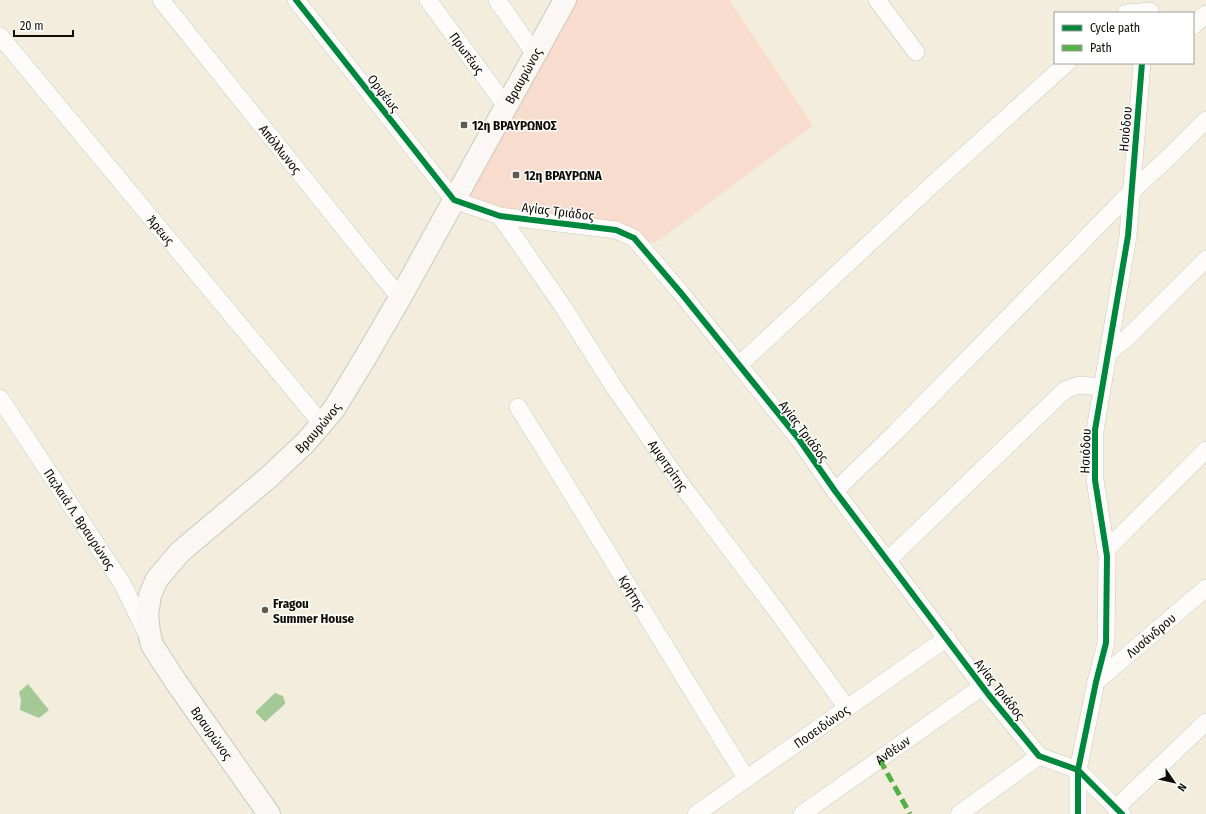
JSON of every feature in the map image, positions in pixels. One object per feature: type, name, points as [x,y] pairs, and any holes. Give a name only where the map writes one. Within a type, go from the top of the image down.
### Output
[{"type":"main road","name":"Βραυρώνος","points":[[269,814],[176,682],[152,645],[147,623],[148,606],[154,586],[163,571],[180,552],[269,477],[306,442],[334,409],[400,298],[565,0]]},
{"type":"street","name":"Απόλλωνος","points":[[161,0],[400,298]]},
{"type":"street","name":"Ορφέως","points":[[296,0],[454,200]]},
{"type":"street","name":"Πρωτέως","points":[[428,0],[506,106]]},
{"type":"street","points":[[498,0],[535,54]]},
{"type":"street","points":[[877,0],[916,52]]},
{"type":"street","points":[[1131,12],[1151,8]]},
{"type":"street","points":[[1194,25],[1206,14]]},
{"type":"street","name":"Άρεως","points":[[0,36],[322,424]]},
{"type":"street","points":[[739,365],[933,184],[1066,64]]},
{"type":"street","name":"Ησιόδου","points":[[1078,814],[1078,770],[1096,682],[1106,643],[1106,550],[1095,480],[1095,430],[1128,236],[1142,64]]},
{"type":"street","points":[[835,491],[895,433],[1132,192],[1206,120]]},
{"type":"street","name":"Αγίας Τριάδος","points":[[454,200],[500,216],[616,230],[634,238],[681,293],[798,438],[835,491],[983,686],[1039,756]]},
{"type":"street","name":"Αμφιτρίτης","points":[[500,216],[562,305],[614,387],[684,488],[776,610],[847,708]]},
{"type":"street","points":[[1108,352],[1127,338],[1206,259]]},
{"type":"street","points":[[888,560],[1065,390],[1079,385],[1102,387]]},
{"type":"street","name":"Πα;λαιά Λ. Βραυρώνος","points":[[0,398],[122,583],[152,645]]},
{"type":"street","name":"Κρήτης","points":[[518,407],[576,499],[665,648],[746,778]]},
{"type":"street","points":[[1106,550],[1206,450]]},
{"type":"street","name":"Λυσάνδρου","points":[[1096,682],[1206,588]]},
{"type":"street","name":"Ποσειδώνος","points":[[696,814],[947,638]]},
{"type":"street","name":"Ανθέων","points":[[802,814],[983,686]]},
{"type":"street","points":[[958,814],[1039,756],[1078,770],[1119,811],[1206,722]]},
{"type":"shaded area","points":[[565,0],[729,0],[813,126],[655,243],[454,200]]},
{"type":"shaded area","points":[[28,684],[49,710],[39,718],[20,710],[21,700],[19,692]]},
{"type":"shaded area","points":[[275,693],[283,696],[285,704],[265,722],[255,712]]},
{"type":"marked path","points":[[880,760],[910,814]]},
{"type":"cycle path","points":[[296,0],[454,200],[500,216],[616,230],[634,238],[681,293],[798,438],[835,491],[988,694],[1039,756],[1078,770],[1122,814]]},
{"type":"cycle path","points":[[1078,814],[1078,770],[1096,682],[1106,643],[1107,556],[1095,480],[1095,430],[1128,236],[1142,64]]},
{"type":"place","name":"12η ΒΡΑΥΡΩΝΟΣ","points":[[464,125]]},
{"type":"place","name":"12η ΒΡΑΥΡΩΝΑ","points":[[516,175]]},
{"type":"place","name":"Fragou Summer House","points":[[265,610]]}]
